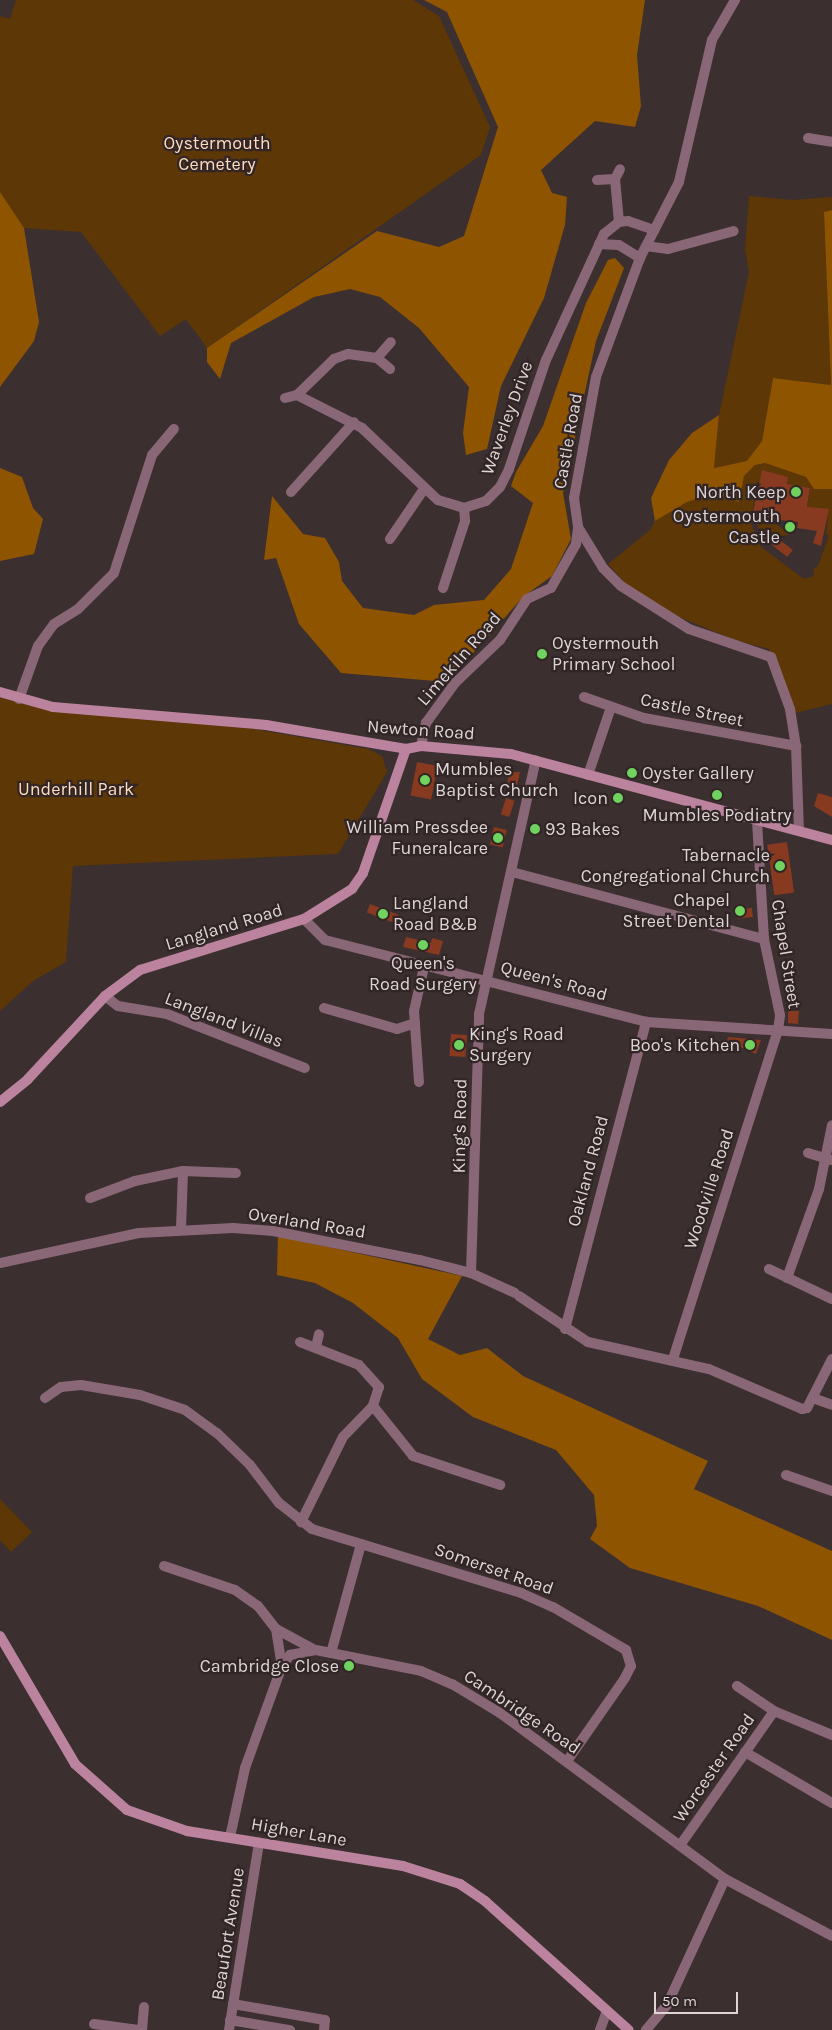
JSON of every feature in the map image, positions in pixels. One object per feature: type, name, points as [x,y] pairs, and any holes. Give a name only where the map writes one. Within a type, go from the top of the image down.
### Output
[{"type":"street","name":"Castle Road","points":[[735,0],[712,40],[687,160],[640,258],[596,377],[574,498],[578,528],[603,568],[639,599],[689,629],[768,652],[790,709],[796,746],[799,830]]},
{"type":"street","points":[[808,138],[832,142]]},
{"type":"street","points":[[619,245],[616,224],[615,179],[620,169]]},
{"type":"street","points":[[597,180],[615,179]]},
{"type":"street","points":[[616,224],[654,230]]},
{"type":"street","name":"Waverley Drive","points":[[464,508],[486,501],[500,487],[546,360],[599,244],[616,224]]},
{"type":"street","points":[[646,246],[668,249],[734,232]]},
{"type":"street","points":[[599,244],[619,245],[640,258]]},
{"type":"street","points":[[377,358],[391,342]]},
{"type":"street","points":[[285,398],[297,395],[340,356],[377,358],[390,369]]},
{"type":"street","points":[[297,395],[354,422],[424,489],[449,506],[464,508],[465,521],[443,588]]},
{"type":"street","points":[[291,492],[354,422]]},
{"type":"street","points":[[20,699],[38,646],[54,624],[78,609],[114,572],[152,455],[174,429]]},
{"type":"street","points":[[390,539],[424,489]]},
{"type":"street","name":"Limekiln Road","points":[[420,746],[426,723],[455,683],[500,640],[527,599],[551,588],[576,544],[578,528]]},
{"type":"street","name":"Newton Road","points":[[0,692],[54,708],[266,726],[406,749],[420,746],[511,754],[758,822],[799,830],[832,840]]},
{"type":"street","name":"Castle Street","points":[[584,697],[612,707],[681,726],[796,746]]},
{"type":"street","points":[[588,775],[612,707]]},
{"type":"street","name":"Langland Road","points":[[0,1102],[28,1080],[105,996],[140,970],[304,919],[341,899],[363,872],[406,749]]},
{"type":"street","name":"King's Road","points":[[472,1273],[479,1014],[536,760]]},
{"type":"street","name":"Chapel Street","points":[[758,822],[764,940],[780,1015],[778,1030]]},
{"type":"street","points":[[512,872],[764,940]]},
{"type":"street","name":"Queen's Road","points":[[304,919],[325,940],[424,967],[488,980],[646,1022],[832,1034]]},
{"type":"street","points":[[419,1082],[415,1023],[424,967]]},
{"type":"street","name":"Langland Villas","points":[[105,996],[118,1006],[167,1014],[304,1068]]},
{"type":"street","points":[[324,1008],[397,1029],[415,1023]]},
{"type":"street","name":"Oakland Road","points":[[565,1329],[646,1022]]},
{"type":"street","name":"Woodville Road","points":[[673,1359],[778,1030]]},
{"type":"street","points":[[787,1278],[810,1218],[829,1159],[832,1125]]},
{"type":"street","points":[[808,1153],[829,1159]]},
{"type":"street","points":[[181,1229],[183,1171]]},
{"type":"street","points":[[90,1198],[135,1181],[183,1171],[236,1173]]},
{"type":"street","name":"Overland Road","points":[[0,1263],[139,1233],[181,1229],[273,1231],[472,1273],[517,1294],[565,1329],[588,1342],[630,1354],[673,1359],[709,1369],[802,1409],[813,1398]]},
{"type":"street","points":[[769,1269],[832,1299]]},
{"type":"street","points":[[316,1347],[319,1334]]},
{"type":"street","points":[[300,1342],[359,1365],[379,1387],[373,1406],[343,1437],[301,1522]]},
{"type":"street","points":[[832,1360],[813,1398],[832,1405]]},
{"type":"street","name":"Somerset Road","points":[[46,1398],[61,1387],[81,1385],[140,1395],[185,1410],[230,1445],[279,1504],[301,1522],[361,1544],[521,1592],[553,1607],[626,1650],[631,1666],[625,1678],[567,1761]]},
{"type":"street","points":[[373,1406],[414,1456],[500,1485]]},
{"type":"street","points":[[786,1475],[832,1491]]},
{"type":"street","points":[[331,1653],[361,1544]]},
{"type":"street","points":[[164,1566],[235,1590],[258,1606],[276,1630],[316,1650]]},
{"type":"street","points":[[230,1837],[245,1768],[282,1666],[276,1630]]},
{"type":"street","name":"Higher Lane","points":[[0,1636],[52,1731],[75,1764],[106,1794],[144,1818],[186,1831],[403,1866],[460,1884],[485,1901],[629,2030]]},
{"type":"street","name":"Cambridge Road","points":[[282,1666],[290,1655],[316,1650],[421,1671],[452,1684],[567,1761],[681,1844],[725,1879],[832,1936]]},
{"type":"street","points":[[737,1686],[774,1711],[832,1735]]},
{"type":"street","name":"Worcester Road","points":[[681,1844],[774,1711]]},
{"type":"street","points":[[745,1752],[832,1803]]},
{"type":"street","name":"Beaufort Avenue","points":[[229,2025],[258,1842]]},
{"type":"street","points":[[646,2030],[667,2005],[725,1879]]},
{"type":"street","points":[[233,2004],[325,2020],[324,2030]]},
{"type":"street","points":[[94,2024],[140,2030],[144,2007]]},
{"type":"street","points":[[600,2030],[608,2011]]},
{"type":"street","points":[[229,2025],[290,2030]]},
{"type":"green space","name":"Oystermouth Cemetery","points":[[16,0],[413,0],[439,16],[490,127],[481,155],[207,348],[186,319],[160,336],[81,232],[24,228],[0,192],[0,16],[10,19]]},
{"type":"green space","points":[[749,196],[793,200],[832,197],[832,210],[824,212],[831,385],[773,378],[762,441],[748,461],[714,468],[719,415],[749,272],[745,249]]},
{"type":"green space","points":[[765,463],[806,477],[814,489],[832,489],[832,704],[791,714],[769,649],[732,639],[658,608],[625,583],[608,564],[650,530],[655,521],[687,502],[717,493],[731,497],[744,476],[755,465]],"holes":[[[788,477],[787,484],[810,488],[807,511],[828,512],[826,534],[829,536],[818,566],[813,569],[814,576],[804,579],[760,546],[751,523],[757,482]]]},
{"type":"green space","points":[[768,516],[782,529],[795,532],[778,538],[766,529],[761,536],[755,518],[767,522]]},
{"type":"green space","name":"Underhill Park","points":[[0,696],[249,728],[368,749],[382,756],[387,772],[338,854],[73,866],[66,962],[33,981],[0,1011]]},
{"type":"green space","points":[[0,1499],[32,1532],[11,1552],[0,1540]]},
{"type":"shaded area","points":[[424,0],[645,0],[637,55],[641,106],[635,127],[595,121],[541,170],[552,193],[567,197],[565,225],[544,298],[501,386],[487,449],[466,455],[463,433],[469,387],[419,328],[380,297],[350,289],[314,297],[231,343],[220,379],[207,362],[207,348],[377,231],[439,247],[464,236],[498,127],[447,12]]},
{"type":"shaded area","points":[[0,192],[24,228],[39,322],[34,341],[0,387]]},
{"type":"shaded area","points":[[832,210],[832,489],[814,489],[806,477],[765,463],[755,465],[744,476],[739,502],[717,493],[687,502],[655,521],[651,498],[669,460],[692,433],[719,415],[714,468],[747,461],[762,441],[773,378],[831,385],[824,212]]},
{"type":"shaded area","points":[[615,258],[624,268],[596,341],[563,493],[571,539],[552,576],[524,596],[447,682],[341,673],[299,624],[276,558],[264,560],[272,496],[303,534],[325,538],[339,562],[342,581],[363,608],[414,615],[434,605],[484,600],[511,569],[533,503],[511,486],[516,472],[543,426],[586,303],[608,260]]},
{"type":"shaded area","points":[[0,468],[22,477],[33,508],[43,519],[34,554],[0,561]]},
{"type":"shaded area","points":[[278,1236],[462,1276],[428,1339],[460,1355],[487,1348],[523,1376],[708,1461],[694,1489],[832,1551],[832,1640],[758,1606],[630,1568],[590,1539],[597,1526],[594,1495],[556,1450],[473,1417],[422,1379],[398,1338],[353,1303],[315,1283],[277,1275]]},
{"type":"building","points":[[762,470],[788,477],[787,484],[810,488],[807,507],[829,509],[821,546],[813,543],[817,531],[797,528],[798,522],[752,517]]},
{"type":"building","points":[[766,529],[793,550],[787,557],[760,536]]},
{"type":"building","name":"Mumbles Baptist Church","points":[[417,762],[438,766],[431,799],[411,795]]},
{"type":"building","points":[[509,772],[520,772],[517,786],[507,786]]},
{"type":"building","points":[[818,793],[832,797],[832,817],[814,806]]},
{"type":"building","points":[[506,798],[515,801],[509,817],[501,814]]},
{"type":"building","name":"William Pressdee Funeralcare","points":[[494,827],[507,830],[503,847],[490,845]]},
{"type":"building","name":"Tabernacle Congregational Church","points":[[787,842],[794,893],[774,895],[767,845]]},
{"type":"building","name":"Langland Road B&B","points":[[370,904],[399,915],[396,924],[367,912]]},
{"type":"building","points":[[752,908],[753,917],[738,919],[737,910]]},
{"type":"building","name":"Queen's Road Surgery","points":[[406,937],[431,943],[432,938],[443,941],[439,955],[403,947]]},
{"type":"building","points":[[788,1011],[799,1011],[798,1024],[788,1023]]},
{"type":"building","name":"King's Road Surgery","points":[[451,1034],[467,1035],[465,1057],[449,1056]]},
{"type":"building","name":"Boo's Kitchen","points":[[728,1037],[761,1040],[756,1054],[727,1041]]},
{"type":"place","name":"North Keep","points":[[796,492]]},
{"type":"place","name":"Oystermouth Castle","points":[[790,527]]},
{"type":"place","name":"Oystermouth Primary School","points":[[542,654]]},
{"type":"place","name":"Oyster Gallery","points":[[632,773]]},
{"type":"place","name":"Mumbles Baptist Church","points":[[425,780]]},
{"type":"place","name":"Mumbles Podiatry","points":[[717,795]]},
{"type":"place","name":"Icon","points":[[618,798]]},
{"type":"place","name":"93 Bakes","points":[[535,829]]},
{"type":"place","name":"William Pressdee Funeralcare","points":[[498,838]]},
{"type":"place","name":"Tabernacle Congregational Church","points":[[780,866]]},
{"type":"place","name":"Chapel Street Dental","points":[[740,911]]},
{"type":"place","name":"Langland Road B&B","points":[[383,914]]},
{"type":"place","name":"Queen's Road Surgery","points":[[423,945]]},
{"type":"place","name":"King's Road Surgery","points":[[459,1045]]},
{"type":"place","name":"Boo's Kitchen","points":[[750,1045]]},
{"type":"place","name":"Cambridge Close","points":[[349,1666]]}]
